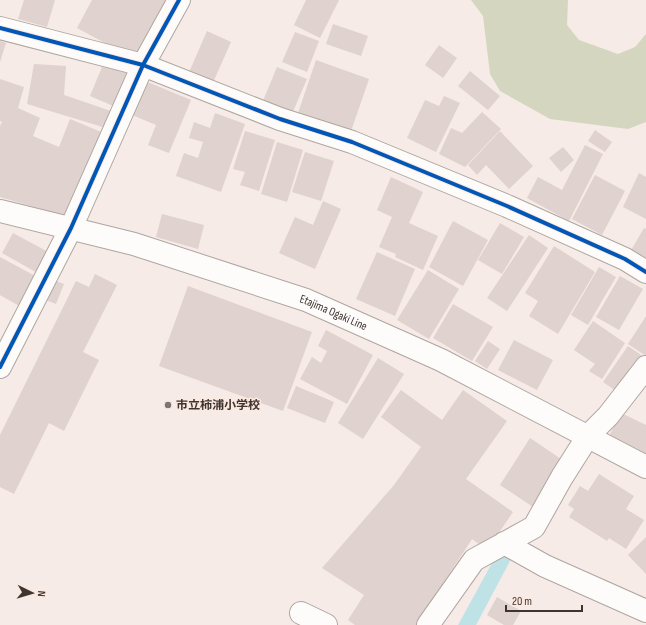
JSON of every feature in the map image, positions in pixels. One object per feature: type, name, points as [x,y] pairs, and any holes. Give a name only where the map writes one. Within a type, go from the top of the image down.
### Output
[{"type":"street","points":[[0,367],[71,228],[142,65],[179,0]]},
{"type":"street","points":[[0,28],[142,65],[280,119],[352,142],[507,206],[625,259],[646,272]]},
{"type":"street","name":"Etajima Ogaki Line","points":[[0,211],[134,244],[306,300],[441,360],[646,467]]},
{"type":"street","points":[[428,625],[474,560],[534,527],[562,477],[588,436],[608,416],[646,367]]},
{"type":"street","points":[[504,543],[545,566],[646,611]]},
{"type":"street","points":[[301,613],[326,625]]},
{"type":"green space","points":[[471,0],[568,0],[567,25],[579,40],[618,54],[635,47],[646,34],[646,122],[628,129],[550,119],[500,91],[490,74],[483,16]]},
{"type":"water","points":[[498,552],[511,559],[476,625],[458,625]]},
{"type":"building","points":[[24,0],[55,0],[47,27],[18,19]]},
{"type":"building","points":[[92,0],[176,0],[142,63],[77,28]]},
{"type":"building","points":[[306,0],[339,0],[320,38],[294,25]]},
{"type":"building","points":[[333,24],[368,36],[361,56],[326,44]]},
{"type":"building","points":[[207,31],[231,42],[211,87],[187,77]]},
{"type":"building","points":[[295,32],[319,41],[307,72],[282,62]]},
{"type":"building","points":[[0,41],[6,43],[0,62]]},
{"type":"building","points":[[439,45],[457,58],[443,78],[425,65]]},
{"type":"building","points":[[316,60],[369,79],[349,137],[296,119]]},
{"type":"building","points":[[104,62],[133,75],[118,108],[90,96]]},
{"type":"building","points":[[34,64],[66,66],[64,95],[111,111],[106,128],[27,104]]},
{"type":"building","points":[[277,67],[307,79],[289,121],[260,108]]},
{"type":"building","points":[[470,71],[500,96],[488,110],[458,86]]},
{"type":"building","points":[[0,79],[24,87],[18,108],[40,118],[33,136],[59,147],[70,119],[106,134],[71,218],[0,197],[0,126],[2,122],[0,121]]},
{"type":"building","points":[[145,81],[191,100],[169,153],[148,145],[156,125],[132,115]]},
{"type":"building","points":[[444,96],[460,103],[436,152],[407,138],[425,100],[439,106]]},
{"type":"building","points":[[482,112],[501,129],[465,167],[439,154],[451,128],[462,133]]},
{"type":"building","points":[[215,113],[245,124],[221,192],[176,176],[184,153],[198,158],[203,142],[189,138],[194,122],[210,128]]},
{"type":"building","points":[[595,130],[612,142],[605,152],[588,141]]},
{"type":"building","points":[[245,131],[275,140],[259,191],[240,185],[245,172],[233,169]]},
{"type":"building","points":[[500,131],[533,166],[509,189],[486,165],[477,175],[468,165]]},
{"type":"building","points":[[277,142],[303,150],[287,202],[261,194]]},
{"type":"building","points":[[585,145],[603,154],[569,221],[527,198],[538,177],[562,190]]},
{"type":"building","points":[[563,147],[574,160],[561,172],[549,158]]},
{"type":"building","points":[[305,152],[334,161],[321,201],[292,192]]},
{"type":"building","points":[[639,173],[646,177],[646,219],[623,207]]},
{"type":"building","points":[[595,175],[625,191],[602,235],[572,219]]},
{"type":"building","points":[[391,177],[423,192],[409,223],[438,236],[423,270],[395,257],[396,254],[379,247],[392,217],[377,210]]},
{"type":"building","points":[[323,201],[341,209],[315,269],[279,253],[295,217],[313,225]]},
{"type":"building","points":[[162,214],[204,225],[198,249],[156,237]]},
{"type":"building","points":[[453,221],[488,240],[463,286],[429,267]]},
{"type":"building","points":[[500,223],[524,237],[502,274],[478,260]]},
{"type":"building","points":[[644,228],[646,229],[646,264],[629,254]]},
{"type":"building","points":[[13,233],[52,254],[41,275],[2,253]]},
{"type":"building","points":[[529,235],[548,248],[507,311],[487,298]]},
{"type":"building","points":[[554,246],[595,272],[558,334],[529,316],[538,301],[525,293]]},
{"type":"building","points":[[377,252],[415,269],[395,316],[356,299]]},
{"type":"building","points":[[0,257],[39,278],[23,308],[0,295]]},
{"type":"building","points":[[599,267],[616,277],[588,325],[571,315]]},
{"type":"building","points":[[428,270],[459,289],[429,339],[397,320]]},
{"type":"building","points":[[95,274],[117,285],[83,352],[99,360],[64,431],[49,423],[14,494],[0,487],[0,435],[76,281],[89,287]]},
{"type":"building","points":[[620,276],[643,289],[619,330],[596,317]]},
{"type":"building","points":[[48,278],[64,284],[56,304],[40,298]]},
{"type":"building","points":[[188,286],[312,332],[283,411],[159,366]]},
{"type":"building","points":[[453,304],[493,327],[472,361],[433,338]]},
{"type":"building","points":[[646,316],[646,356],[628,344]]},
{"type":"building","points":[[593,321],[625,343],[602,379],[589,371],[595,364],[574,350]]},
{"type":"building","points":[[326,330],[373,355],[347,404],[300,379],[312,357],[321,363],[327,351],[318,346]]},
{"type":"building","points":[[514,340],[553,360],[537,390],[498,370]]},
{"type":"building","points":[[488,341],[500,349],[487,369],[475,361]]},
{"type":"building","points":[[628,346],[644,357],[619,393],[603,382]]},
{"type":"building","points":[[378,358],[404,374],[363,439],[338,423]]},
{"type":"building","points":[[296,386],[334,402],[325,423],[287,408]]},
{"type":"building","points":[[401,390],[442,420],[463,390],[507,421],[466,479],[513,512],[487,550],[472,539],[416,625],[355,625],[348,620],[364,595],[322,568],[394,485],[421,447],[381,417]]},
{"type":"building","points":[[621,413],[646,425],[646,454],[609,436]]},
{"type":"building","points":[[530,438],[567,463],[536,509],[500,485]]},
{"type":"building","points":[[599,474],[634,496],[626,509],[644,520],[626,549],[609,538],[607,541],[569,517],[574,509],[568,505],[580,486],[588,491]]},
{"type":"building","points":[[646,537],[646,574],[628,555]]},
{"type":"building","points":[[497,597],[521,611],[513,625],[504,625],[487,615]]},
{"type":"cycle path","points":[[0,367],[71,228],[143,65],[179,0]]},
{"type":"cycle path","points":[[0,28],[143,65],[280,119],[352,142],[507,206],[625,259],[646,272]]},
{"type":"place","name":"市立柿浦小学校","points":[[168,405]]}]
